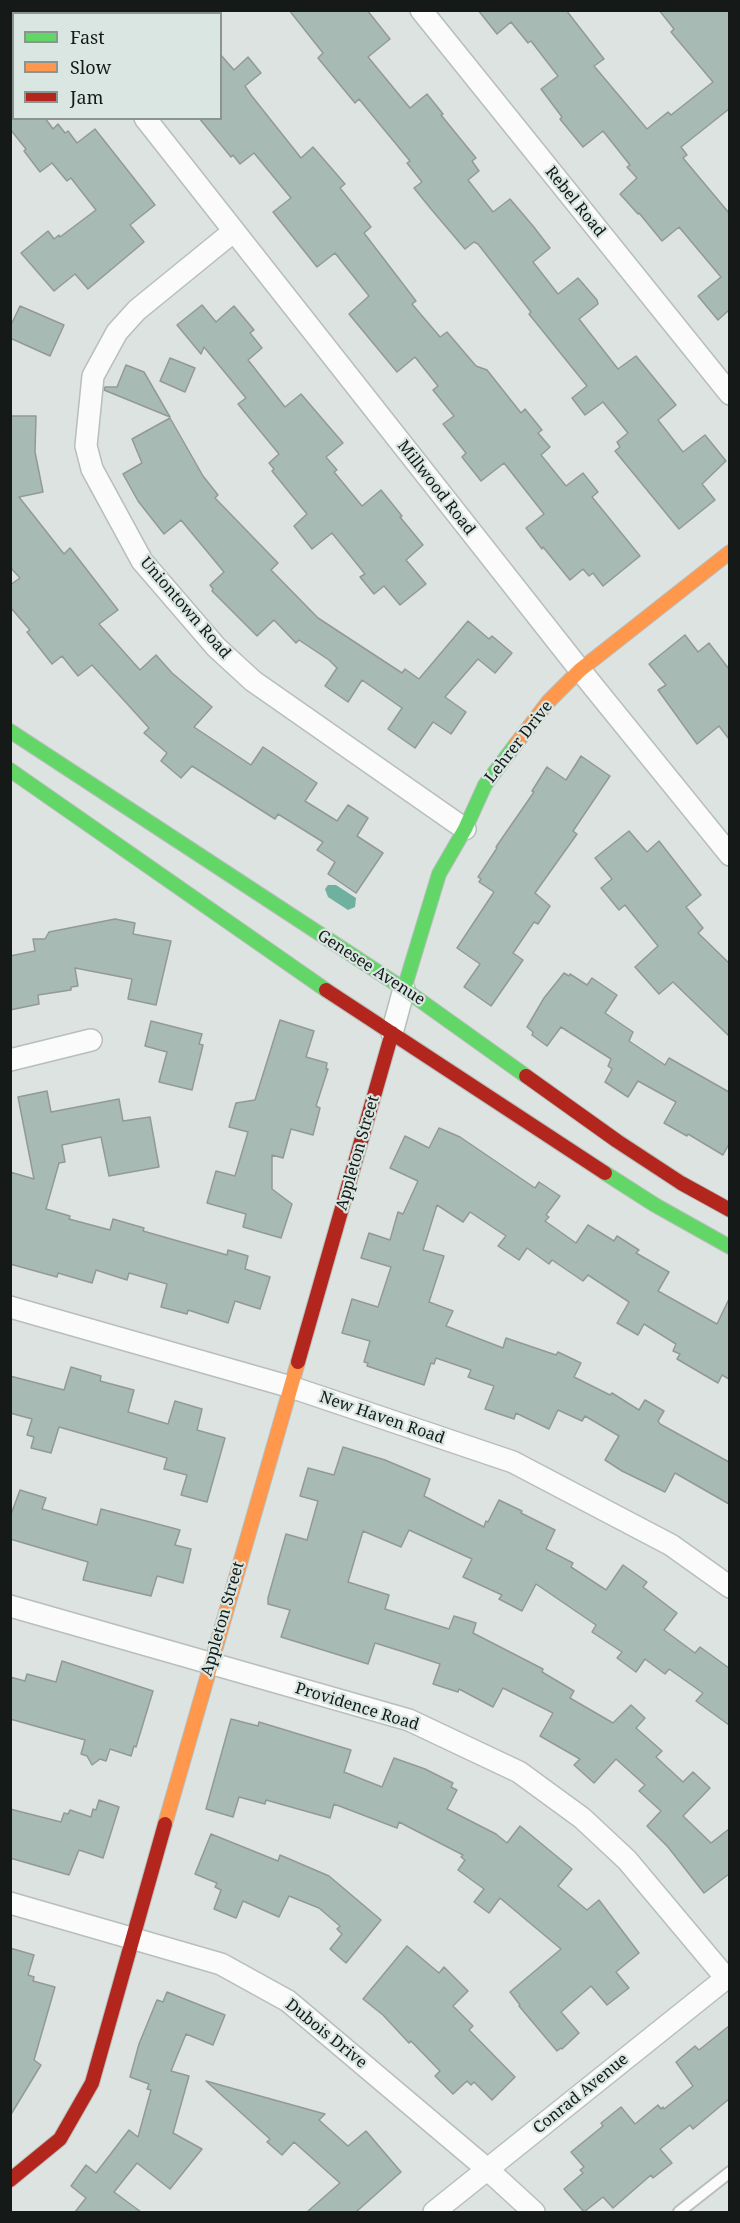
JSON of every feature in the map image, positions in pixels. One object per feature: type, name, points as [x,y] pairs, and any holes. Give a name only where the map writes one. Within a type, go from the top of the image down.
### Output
[{"type":"street","name":"Rebel Road","points":[[421,10],[729,394]]},
{"type":"street","name":"Millwood Road","points":[[147,120],[580,670],[729,855]]},
{"type":"street","name":"Uniontown Road","points":[[234,231],[137,310],[117,332],[93,376],[86,446],[92,470],[142,561],[216,648],[253,681],[465,830]]},
{"type":"street","name":"Lehrer Drive","points":[[392,1033],[439,874],[465,830],[485,785],[548,702],[580,670],[729,552]]},
{"type":"street","name":"Genesee Avenue","points":[[10,731],[404,989],[617,1141],[681,1183],[729,1210]]},
{"type":"street","points":[[10,770],[258,943],[392,1033],[655,1205],[729,1247]]},
{"type":"street","name":"Appleton Street","points":[[10,2180],[60,2139],[93,2083],[210,1664],[392,1033]]},
{"type":"street","points":[[10,1060],[91,1040]]},
{"type":"street","name":"New Haven Road","points":[[10,1307],[291,1388],[513,1462],[671,1545],[729,1587]]},
{"type":"street","name":"Providence Road","points":[[10,1606],[409,1720],[519,1772],[582,1818],[627,1860],[728,1977]]},
{"type":"street","name":"Dubois Drive","points":[[10,1904],[221,1964],[288,2001],[488,2169],[534,2212]]},
{"type":"street","name":"Conrad Avenue","points":[[434,2212],[728,1977]]},
{"type":"lane","points":[[680,2212],[729,2172]]},
{"type":"shaded area","points":[[328,885],[336,885],[356,898],[355,907],[348,910],[328,897],[325,889]]},
{"type":"building","points":[[289,10],[367,10],[390,39],[368,57],[410,108],[427,94],[476,158],[472,161],[479,171],[468,180],[493,212],[510,199],[533,226],[550,248],[533,262],[558,294],[578,278],[597,300],[598,304],[579,319],[618,369],[636,356],[676,405],[658,420],[683,452],[705,435],[726,461],[702,484],[715,500],[679,529],[615,451],[620,447],[617,442],[628,433],[603,402],[585,415],[572,398],[587,386],[529,314],[531,312],[478,244],[474,242],[465,249],[414,188],[422,182],[407,163],[410,161],[359,99],[355,103],[318,58],[323,53]]},
{"type":"building","points":[[478,10],[566,10],[604,59],[594,66],[647,129],[668,112],[671,115],[713,82],[671,32],[674,29],[659,10],[729,10],[729,109],[681,147],[687,155],[683,158],[729,213],[729,310],[718,320],[698,296],[721,277],[679,227],[662,241],[620,194],[637,178],[627,167],[630,165],[603,131],[583,147],[560,119],[562,117],[541,89],[558,76],[531,41],[528,43],[511,22],[497,34]]},
{"type":"building","points":[[222,56],[234,70],[248,57],[261,73],[245,86],[301,158],[313,147],[345,184],[340,188],[371,227],[364,233],[416,301],[412,304],[440,337],[447,332],[476,366],[487,370],[521,413],[525,409],[542,430],[538,433],[550,447],[541,455],[566,486],[583,473],[598,492],[592,497],[640,556],[603,586],[593,573],[589,576],[583,569],[570,580],[526,528],[544,514],[504,463],[481,481],[462,457],[466,453],[443,424],[454,416],[433,390],[438,386],[415,357],[397,372],[349,314],[369,296],[335,253],[317,267],[273,212],[291,198],[254,153],[240,164],[233,155],[231,157],[201,120],[222,120]]},
{"type":"building","points":[[10,118],[12,120],[46,120],[53,129],[58,124],[65,133],[68,131],[77,143],[95,129],[155,205],[130,225],[144,242],[88,289],[75,274],[54,291],[21,253],[48,231],[54,239],[59,235],[60,237],[96,210],[71,178],[67,181],[52,163],[40,172],[10,129]]},
{"type":"building","points":[[202,305],[216,322],[234,306],[254,330],[250,333],[262,348],[248,360],[285,407],[301,394],[343,443],[326,457],[337,470],[334,472],[362,506],[381,490],[423,545],[406,560],[426,584],[400,605],[384,586],[374,594],[360,577],[365,574],[332,533],[312,549],[294,526],[307,514],[272,471],[274,469],[269,463],[279,454],[238,404],[246,398],[204,347],[201,354],[177,325]]},
{"type":"building","points":[[20,306],[64,325],[50,356],[10,338],[10,327]]},
{"type":"building","points":[[170,358],[195,368],[185,392],[160,381]]},
{"type":"building","points":[[126,365],[144,372],[170,417],[104,390],[105,387],[117,387]]},
{"type":"building","points":[[10,416],[36,416],[35,452],[43,492],[19,497],[64,554],[70,548],[118,610],[99,624],[140,670],[156,655],[172,673],[212,707],[194,727],[251,765],[263,747],[317,783],[305,801],[337,821],[348,805],[368,818],[357,836],[383,853],[356,893],[328,874],[335,862],[317,850],[323,842],[278,814],[275,819],[192,766],[181,778],[161,761],[167,753],[144,733],[149,728],[92,665],[78,676],[62,656],[52,664],[27,632],[30,630],[10,607],[10,585],[20,578],[10,567]]},
{"type":"building","points":[[170,418],[203,476],[218,495],[215,498],[278,563],[271,570],[318,618],[402,673],[405,669],[419,679],[468,621],[489,639],[492,636],[512,653],[495,673],[478,659],[445,697],[466,712],[451,734],[433,722],[415,748],[388,729],[402,708],[362,680],[348,702],[325,686],[337,668],[329,660],[299,640],[296,643],[274,620],[257,636],[212,591],[210,585],[224,572],[181,520],[164,534],[138,501],[123,474],[142,463],[132,439]]},
{"type":"building","points":[[685,635],[698,652],[709,643],[729,669],[729,739],[719,726],[697,744],[658,690],[666,685],[649,664]]},
{"type":"building","points":[[581,756],[610,776],[573,831],[577,834],[535,893],[550,906],[538,924],[534,922],[513,953],[523,960],[491,1006],[464,987],[480,964],[457,948],[494,892],[479,882],[481,879],[478,877],[534,792],[532,791],[547,767],[566,780]]},
{"type":"building","points":[[629,831],[647,852],[659,841],[701,895],[686,907],[703,928],[698,933],[729,963],[729,1036],[673,982],[659,994],[635,967],[658,946],[625,905],[619,910],[601,888],[612,879],[595,858]]},
{"type":"building","points":[[115,919],[135,923],[133,934],[171,941],[156,1005],[128,999],[132,979],[75,968],[78,986],[71,987],[71,990],[38,995],[39,1004],[10,1010],[10,956],[35,951],[33,939],[45,939],[49,932]]},
{"type":"building","points":[[564,973],[569,976],[570,974],[587,985],[592,978],[617,995],[605,1013],[633,1032],[629,1041],[665,1065],[669,1058],[729,1092],[729,1144],[723,1155],[664,1123],[676,1102],[638,1081],[628,1097],[605,1082],[612,1069],[608,1066],[611,1059],[561,1027],[547,1046],[532,1035],[533,1032],[527,1027],[544,998]]},
{"type":"building","points":[[280,1020],[314,1031],[306,1057],[327,1063],[326,1069],[328,1069],[316,1106],[320,1108],[313,1135],[291,1129],[283,1158],[272,1155],[272,1189],[292,1204],[281,1238],[243,1227],[246,1214],[207,1203],[216,1171],[235,1176],[248,1132],[229,1127],[236,1103],[255,1100]]},
{"type":"building","points":[[151,1021],[202,1034],[199,1044],[203,1045],[192,1090],[159,1082],[167,1052],[145,1046]]},
{"type":"building","points":[[47,1091],[51,1112],[119,1099],[123,1121],[150,1117],[159,1167],[109,1176],[101,1137],[62,1145],[65,1162],[59,1163],[46,1209],[70,1216],[69,1219],[110,1230],[113,1219],[144,1228],[143,1231],[227,1255],[228,1250],[248,1256],[245,1269],[270,1277],[260,1309],[235,1301],[228,1323],[188,1310],[187,1314],[161,1307],[167,1284],[129,1273],[127,1280],[96,1270],[92,1283],[58,1273],[57,1277],[10,1264],[10,1172],[34,1179],[18,1097]]},
{"type":"building","points":[[439,1128],[460,1137],[535,1188],[539,1182],[560,1196],[546,1215],[549,1217],[545,1221],[576,1243],[588,1225],[614,1241],[617,1236],[639,1250],[636,1253],[669,1272],[658,1291],[717,1324],[729,1299],[729,1379],[722,1375],[718,1383],[677,1359],[680,1354],[673,1351],[676,1344],[644,1324],[638,1335],[617,1323],[629,1302],[588,1275],[583,1281],[552,1260],[549,1264],[527,1248],[519,1260],[498,1246],[506,1236],[470,1212],[463,1222],[437,1205],[423,1250],[444,1256],[429,1302],[453,1311],[446,1326],[503,1348],[506,1338],[556,1355],[558,1352],[581,1363],[574,1377],[610,1395],[612,1393],[639,1410],[645,1400],[664,1411],[658,1421],[660,1424],[729,1462],[729,1504],[675,1473],[665,1492],[622,1471],[605,1460],[619,1436],[585,1416],[582,1421],[558,1410],[549,1429],[516,1413],[514,1419],[485,1409],[494,1386],[468,1377],[471,1370],[436,1358],[434,1364],[431,1363],[424,1385],[367,1366],[368,1363],[364,1362],[370,1341],[342,1333],[352,1299],[378,1307],[391,1267],[361,1258],[369,1233],[390,1240],[398,1212],[403,1214],[418,1181],[390,1168],[405,1136],[429,1148]]},
{"type":"building","points":[[71,1367],[101,1376],[100,1381],[134,1390],[128,1412],[168,1424],[175,1401],[202,1409],[197,1430],[225,1438],[207,1502],[181,1495],[187,1475],[164,1469],[167,1458],[59,1427],[51,1453],[31,1448],[34,1437],[27,1435],[32,1419],[10,1413],[10,1376],[64,1390]]},
{"type":"building","points":[[343,1447],[385,1460],[430,1479],[424,1496],[484,1527],[499,1500],[522,1511],[521,1513],[555,1530],[546,1549],[573,1563],[571,1567],[606,1590],[623,1565],[647,1582],[643,1587],[677,1613],[664,1630],[695,1653],[700,1647],[729,1668],[729,1725],[696,1701],[703,1693],[669,1669],[665,1674],[645,1659],[636,1672],[617,1658],[622,1652],[592,1632],[596,1625],[536,1584],[522,1611],[499,1599],[502,1595],[463,1577],[472,1559],[409,1530],[401,1547],[363,1531],[348,1582],[389,1595],[385,1609],[449,1629],[454,1616],[476,1623],[473,1633],[543,1669],[542,1672],[574,1691],[570,1698],[613,1723],[631,1705],[645,1718],[636,1728],[662,1751],[656,1757],[683,1782],[693,1772],[710,1788],[683,1816],[711,1843],[729,1829],[729,1874],[704,1893],[668,1847],[647,1826],[661,1811],[639,1791],[645,1785],[616,1759],[594,1783],[574,1765],[580,1759],[540,1736],[553,1713],[503,1688],[493,1707],[459,1689],[458,1692],[433,1684],[440,1664],[375,1643],[368,1664],[281,1637],[290,1610],[268,1604],[268,1598],[286,1534],[307,1540],[318,1501],[300,1496],[308,1468],[334,1475]]},
{"type":"building","points":[[20,1490],[46,1498],[42,1509],[97,1525],[101,1509],[180,1530],[175,1545],[191,1549],[183,1583],[157,1576],[151,1596],[83,1580],[88,1562],[10,1539],[10,1517]]},
{"type":"building","points":[[62,1661],[153,1691],[136,1747],[134,1746],[131,1756],[110,1749],[106,1761],[100,1759],[92,1765],[87,1756],[81,1754],[85,1740],[10,1719],[10,1677],[25,1681],[27,1674],[56,1682]]},
{"type":"building","points":[[231,1719],[258,1726],[259,1722],[351,1750],[344,1772],[382,1787],[394,1758],[425,1769],[453,1783],[451,1787],[457,1790],[447,1809],[496,1834],[507,1843],[520,1826],[572,1869],[558,1886],[587,1910],[599,1900],[639,1953],[616,1972],[629,1988],[607,2005],[591,1986],[561,2012],[579,2033],[557,2051],[510,1992],[561,1949],[500,1898],[489,1913],[474,1902],[484,1889],[458,1870],[465,1860],[461,1857],[463,1855],[399,1822],[397,1828],[334,1804],[330,1818],[266,1800],[265,1804],[239,1797],[233,1817],[206,1809]]},
{"type":"building","points":[[99,1800],[119,1807],[103,1858],[79,1850],[69,1875],[10,1858],[10,1809],[61,1822],[64,1813],[68,1814],[70,1810],[91,1817]]},
{"type":"building","points":[[211,1834],[278,1861],[280,1855],[329,1876],[381,1920],[346,1963],[330,1949],[342,1934],[337,1929],[340,1926],[319,1908],[289,1896],[279,1917],[243,1901],[236,1918],[214,1909],[221,1890],[215,1887],[217,1883],[195,1874]]},
{"type":"building","points":[[407,1946],[439,1973],[444,1967],[468,1991],[453,2006],[473,2026],[469,2030],[515,2077],[492,2100],[474,2082],[471,2085],[467,2081],[453,2094],[435,2076],[440,2071],[411,2041],[409,2043],[383,2015],[363,1999]]},
{"type":"building","points":[[10,1948],[34,1955],[28,1975],[34,1977],[33,1981],[55,1987],[34,2060],[41,2065],[10,2116]]},
{"type":"building","points":[[167,1992],[225,2015],[213,2045],[186,2034],[171,2071],[189,2076],[173,2133],[202,2149],[170,2189],[137,2163],[114,2192],[141,2212],[75,2212],[86,2198],[71,2186],[86,2165],[96,2173],[129,2130],[138,2137],[151,2090],[147,2089],[149,2084],[130,2077],[139,2044],[157,2000],[163,2002]]},
{"type":"building","points":[[729,2026],[729,2099],[693,2129],[690,2125],[660,2149],[672,2163],[653,2178],[651,2175],[613,2208],[603,2197],[584,2212],[564,2189],[583,2173],[580,2170],[584,2167],[571,2152],[603,2126],[601,2123],[621,2107],[635,2124],[658,2105],[664,2109],[693,2086],[676,2062],[695,2046],[699,2050]]},
{"type":"building","points":[[206,2081],[325,2114],[319,2120],[348,2146],[366,2131],[401,2172],[356,2212],[307,2212],[340,2183],[294,2142],[282,2155],[267,2142],[270,2139]]},
{"type":"traffic: fast","points":[[10,731],[404,989],[526,1076]]},
{"type":"traffic: fast","points":[[404,989],[439,874],[465,829],[485,785],[516,744]]},
{"type":"traffic: fast","points":[[10,770],[326,990]]},
{"type":"traffic: fast","points":[[605,1173],[655,1205],[730,1247]]},
{"type":"traffic: slow","points":[[516,744],[548,702],[580,670],[730,552]]},
{"type":"traffic: slow","points":[[165,1824],[298,1362]]},
{"type":"traffic: jam","points":[[326,990],[605,1173]]},
{"type":"traffic: jam","points":[[298,1362],[392,1033]]},
{"type":"traffic: jam","points":[[526,1076],[617,1141],[681,1183],[730,1210]]},
{"type":"traffic: jam","points":[[10,2180],[60,2139],[92,2083],[165,1824]]}]
